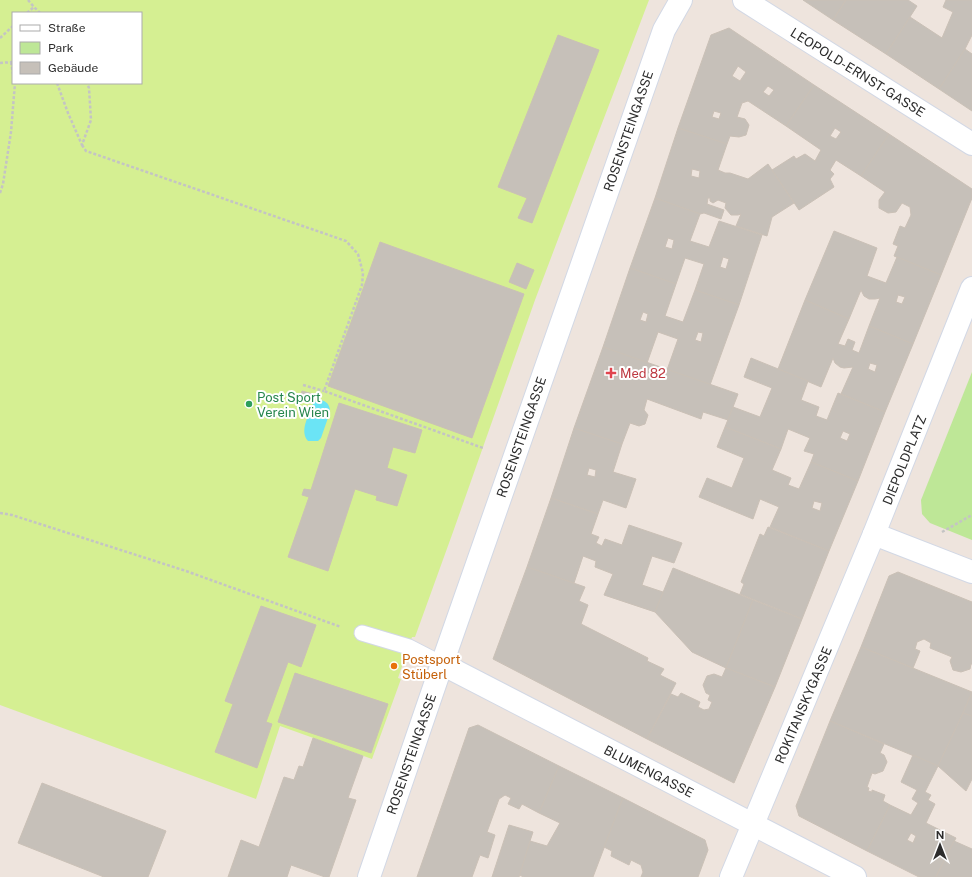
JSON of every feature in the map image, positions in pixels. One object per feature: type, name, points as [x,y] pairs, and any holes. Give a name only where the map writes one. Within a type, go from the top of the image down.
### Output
[{"type":"street","name":"ROSENSTEINGASSE","points":[[369,877],[661,37],[681,0]]},
{"type":"street","name":"LEOPOLD-ERNST-GASSE","points":[[744,0],[972,144]]},
{"type":"street","name":"DIEPOLDPLATZ","points":[[874,534],[972,288]]},
{"type":"street","points":[[874,534],[972,572]]},
{"type":"street","name":"ROKITANSKYGASSE","points":[[731,877],[874,534]]},
{"type":"street","name":"BLUMENGASSE","points":[[442,664],[855,877]]},
{"type":"lane","points":[[362,633],[409,647],[442,664]]},
{"type":"path","points":[[28,0],[39,12]]},
{"type":"path","points":[[28,12],[34,7]]},
{"type":"path","points":[[0,38],[12,27]]},
{"type":"path","points":[[0,63],[12,62]]},
{"type":"path","points":[[0,193],[3,184],[11,132],[14,84]]},
{"type":"path","points":[[57,84],[68,113],[86,151],[346,241],[358,254],[362,273],[362,285],[324,391]]},
{"type":"path","points":[[82,145],[91,120],[87,84]]},
{"type":"path","points":[[303,385],[324,391],[483,448]]},
{"type":"path","points":[[0,513],[12,514],[186,571],[362,633]]},
{"type":"green space","name":"Post Sport Verein Wien","points":[[0,0],[649,0],[535,300],[415,637],[412,637],[398,678],[401,679],[372,759],[280,726],[256,799],[0,705]]},
{"type":"green space","points":[[972,372],[972,540],[930,523],[922,514],[921,500]]},
{"type":"water","points":[[320,400],[325,401],[328,404],[330,412],[321,438],[318,441],[308,441],[304,433],[306,423],[313,404]]},
{"type":"building","points":[[803,0],[846,0],[833,20]]},
{"type":"building","points":[[846,0],[908,0],[917,6],[886,54],[833,20]]},
{"type":"building","points":[[946,0],[972,0],[972,35],[965,49],[939,89],[886,54],[910,17],[942,38],[953,12],[943,7]]},
{"type":"building","points":[[729,28],[814,85],[786,126],[748,101],[742,103],[737,117],[745,119],[749,125],[746,135],[739,137],[730,136],[727,144],[678,128],[711,35]],"holes":[[[738,66],[746,72],[740,81],[732,76]],[[768,86],[774,90],[769,96],[763,92]],[[714,111],[721,113],[719,119],[712,117]]]},
{"type":"building","points":[[558,35],[599,50],[532,223],[518,218],[527,198],[498,187]]},
{"type":"building","points":[[965,49],[972,54],[972,111],[939,89]]},
{"type":"building","points":[[814,85],[889,134],[861,176],[836,160],[830,170],[834,174],[830,179],[834,187],[799,210],[772,170],[794,156],[796,159],[805,154],[815,161],[821,150],[786,126]],"holes":[[[835,128],[841,132],[836,139],[830,136]]]},
{"type":"building","points":[[678,128],[727,144],[718,170],[725,173],[730,173],[748,179],[768,164],[794,203],[772,217],[767,236],[736,226],[741,214],[731,215],[725,208],[726,203],[718,200],[713,203],[710,201],[710,198],[708,198],[707,204],[724,210],[721,219],[704,213],[700,214],[655,198]],"holes":[[[692,169],[700,171],[699,178],[691,176]]]},
{"type":"building","points":[[889,134],[972,189],[972,198],[941,275],[894,256],[898,246],[893,244],[900,226],[905,228],[911,215],[910,207],[902,203],[896,212],[888,213],[879,208],[879,200],[885,192],[861,176]]},
{"type":"building","points":[[655,198],[700,214],[690,241],[709,247],[719,221],[762,235],[739,305],[695,290],[704,264],[685,258],[676,284],[630,268]],"holes":[[[668,238],[674,240],[672,249],[665,247]],[[723,257],[729,259],[726,269],[720,267]]]},
{"type":"building","points":[[834,231],[877,248],[867,276],[886,283],[897,257],[941,275],[913,344],[869,326],[880,298],[869,299],[864,296],[861,290],[849,319],[805,300]],"holes":[[[898,295],[905,297],[902,304],[896,302]]]},
{"type":"building","points":[[380,242],[524,294],[472,438],[328,386]]},
{"type":"building","points":[[517,263],[534,270],[526,289],[509,282]]},
{"type":"building","points":[[630,268],[676,284],[665,316],[683,322],[695,290],[739,305],[710,385],[667,370],[678,339],[658,332],[647,363],[603,347]],"holes":[[[643,312],[648,314],[646,322],[640,320]],[[698,332],[703,333],[701,342],[695,340]]]},
{"type":"building","points":[[805,300],[849,319],[838,344],[845,346],[848,339],[855,342],[852,350],[859,353],[869,326],[913,344],[885,412],[841,394],[853,367],[840,367],[835,363],[833,358],[821,387],[778,369]],"holes":[[[870,363],[877,365],[875,372],[868,369]]]},
{"type":"building","points":[[603,347],[738,394],[728,420],[703,412],[701,419],[647,399],[644,410],[648,415],[645,424],[639,426],[630,423],[622,444],[574,428]]},
{"type":"building","points":[[751,358],[808,381],[801,400],[819,407],[816,416],[827,420],[838,393],[885,412],[858,481],[811,462],[814,454],[804,451],[810,438],[788,429],[781,449],[725,427],[733,407],[760,417],[772,388],[744,377]],"holes":[[[843,431],[850,434],[847,441],[840,438]]]},
{"type":"building","points":[[302,391],[313,394],[310,403],[299,399]]},
{"type":"building","points":[[339,403],[422,430],[415,453],[393,447],[387,468],[407,475],[397,506],[376,500],[377,496],[355,489],[328,571],[288,557],[309,497],[302,495],[304,489],[311,490]]},
{"type":"building","points":[[725,427],[781,449],[772,470],[791,478],[788,485],[799,489],[811,462],[858,481],[829,551],[770,527],[779,507],[760,499],[753,519],[699,497],[707,478],[732,488],[744,458],[717,447]],"holes":[[[814,501],[822,503],[820,511],[812,508]]]},
{"type":"building","points":[[574,428],[622,444],[613,472],[636,479],[626,508],[603,500],[598,514],[551,498]],"holes":[[[589,468],[596,470],[595,477],[587,475]]]},
{"type":"building","points":[[551,498],[598,514],[591,534],[599,537],[596,543],[602,546],[605,539],[622,545],[629,525],[682,543],[674,563],[652,556],[642,585],[663,592],[655,612],[604,595],[613,574],[595,567],[596,561],[583,556],[574,583],[527,567]]},
{"type":"building","points":[[768,527],[829,551],[802,619],[740,594],[744,584],[741,582],[760,534],[764,536]]},
{"type":"building","points":[[527,567],[585,587],[579,601],[588,605],[581,624],[648,658],[647,661],[664,669],[660,675],[676,683],[647,739],[493,659]]},
{"type":"building","points":[[673,568],[753,600],[726,668],[692,652],[655,612]]},
{"type":"building","points":[[898,572],[972,602],[972,664],[970,669],[961,672],[953,670],[950,661],[952,657],[930,648],[931,643],[924,639],[917,642],[915,649],[920,651],[913,668],[861,647],[889,576]]},
{"type":"building","points":[[753,600],[802,619],[775,687],[726,668]]},
{"type":"building","points":[[261,606],[316,625],[301,667],[288,662],[266,722],[272,724],[257,768],[215,752],[233,704],[225,701]]},
{"type":"building","points":[[861,647],[972,692],[938,766],[830,721]]},
{"type":"building","points":[[726,668],[775,687],[734,783],[647,739],[671,694],[678,697],[681,693],[700,702],[698,707],[704,710],[709,709],[712,702],[708,700],[710,695],[706,693],[703,685],[707,676],[714,674],[722,677]]},
{"type":"building","points":[[295,673],[388,704],[371,753],[278,722]]},
{"type":"building","points":[[972,692],[972,716],[963,713]]},
{"type":"building","points":[[963,713],[972,716],[972,779],[966,791],[938,766]]},
{"type":"building","points":[[830,721],[884,744],[880,753],[884,755],[887,762],[883,771],[875,774],[872,773],[867,787],[869,788],[868,791],[872,792],[872,790],[885,795],[883,801],[890,805],[867,851],[799,816],[796,806]]},
{"type":"building","points":[[478,725],[559,766],[539,813],[522,804],[519,809],[508,804],[511,798],[505,795],[499,799],[487,832],[495,835],[488,858],[480,855],[472,877],[417,877],[469,728]]},
{"type":"building","points":[[313,738],[363,756],[348,798],[356,800],[329,877],[325,877],[291,865],[287,877],[228,877],[241,840],[259,847],[284,777],[294,780],[299,766],[303,767]]},
{"type":"building","points":[[913,755],[938,766],[925,792],[931,795],[928,800],[935,804],[926,823],[956,838],[936,877],[919,877],[867,851],[890,805],[911,815],[918,803],[912,799],[917,790],[901,782]],"holes":[[[911,833],[916,836],[913,843],[907,840]]]},
{"type":"building","points":[[559,766],[623,798],[593,877],[524,877],[519,875],[530,841],[547,846],[560,823],[539,813]]},
{"type":"building","points":[[42,783],[166,831],[148,877],[104,877],[18,843]]},
{"type":"building","points":[[623,798],[705,840],[708,850],[698,877],[641,877],[643,872],[641,865],[631,860],[629,865],[611,856],[612,851],[604,847]]},
{"type":"building","points":[[509,825],[533,832],[519,877],[492,877]]},
{"type":"building","points":[[954,841],[972,849],[972,877],[936,877]]},
{"type":"place","name":"Med 82","points":[[611,373]]},
{"type":"place","name":"Post Sport Verein Wien","points":[[249,404]]},
{"type":"place","name":"Postsport Stüberl","points":[[394,666]]}]
